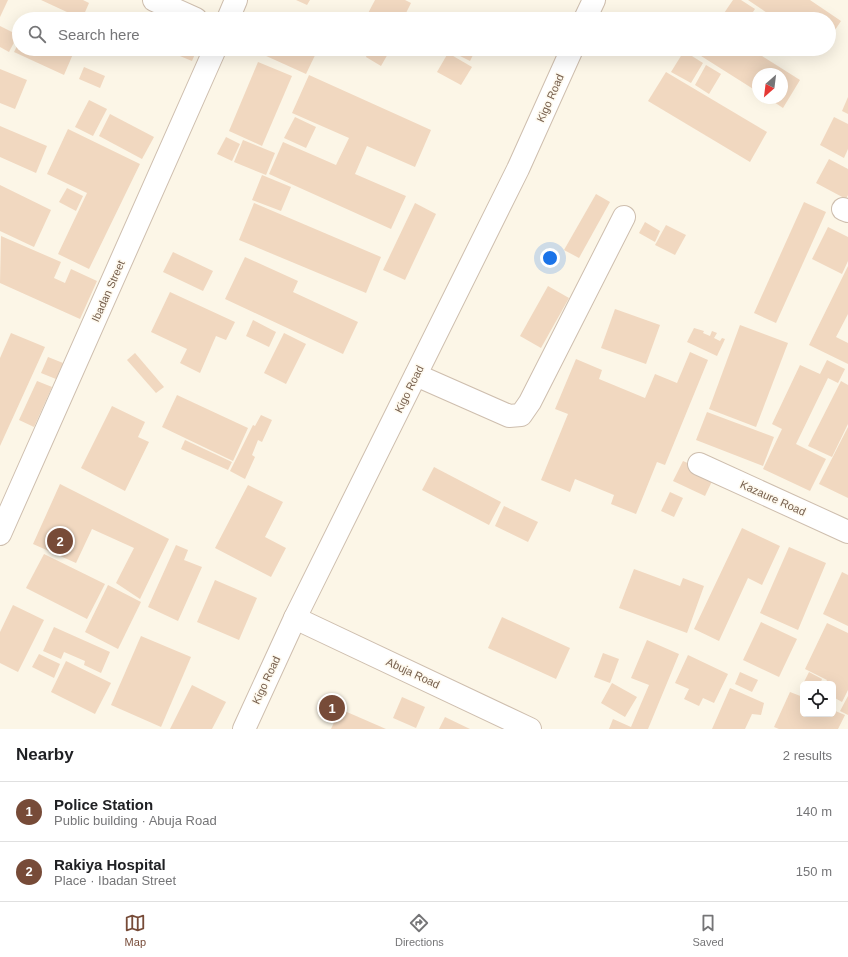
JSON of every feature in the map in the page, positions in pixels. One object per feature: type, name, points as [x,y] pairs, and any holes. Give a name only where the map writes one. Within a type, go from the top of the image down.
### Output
[{"type":"street","points":[[154,0],[181,12]]},
{"type":"street","points":[[231,12],[236,0]]},
{"type":"street","points":[[588,12],[594,0]]},
{"type":"street","name":"Ibadan Street","points":[[0,534],[212,56]]},
{"type":"street","name":"Kigo Road","points":[[244,729],[295,618],[518,169],[569,56]]},
{"type":"street","points":[[416,375],[509,416],[521,415],[530,402],[624,217]]},
{"type":"street","name":"Kazaure Road","points":[[699,464],[848,532]]},
{"type":"street","name":"Abuja Road","points":[[295,618],[530,729]]},
{"type":"building","points":[[0,0],[8,0],[0,17]]},
{"type":"building","points":[[41,0],[83,0],[89,3],[85,12],[67,12]]},
{"type":"building","points":[[296,0],[310,0],[307,5]]},
{"type":"building","points":[[375,0],[405,0],[411,3],[406,12],[369,12]]},
{"type":"building","points":[[733,0],[741,0],[755,9],[753,12],[725,12]]},
{"type":"building","points":[[748,0],[810,0],[828,12],[766,12]]},
{"type":"building","points":[[836,18],[841,21],[836,28]]},
{"type":"building","points":[[0,26],[12,32],[12,46],[9,52],[0,47]]},
{"type":"building","points":[[23,56],[72,56],[64,75]]},
{"type":"building","points":[[180,56],[194,56],[192,61]]},
{"type":"building","points":[[266,56],[315,56],[306,74]]},
{"type":"building","points":[[366,56],[387,56],[381,66]]},
{"type":"building","points":[[446,56],[453,56],[472,67],[461,85],[437,72]]},
{"type":"building","points":[[460,56],[472,56],[470,61]]},
{"type":"building","points":[[681,56],[692,56],[703,63],[691,83],[671,72]]},
{"type":"building","points":[[701,56],[762,56],[781,68],[752,68],[752,88]]},
{"type":"building","points":[[258,62],[292,76],[262,146],[229,131]]},
{"type":"building","points":[[706,65],[721,74],[709,94],[695,85]]},
{"type":"building","points":[[84,67],[105,76],[100,88],[79,79]]},
{"type":"building","points":[[0,69],[27,80],[15,109],[0,103]]},
{"type":"building","points":[[666,72],[767,132],[750,162],[648,101]]},
{"type":"building","points":[[788,72],[800,80],[788,100]]},
{"type":"building","points":[[309,75],[431,130],[415,167],[367,146],[355,174],[406,196],[391,229],[269,174],[283,142],[336,165],[349,138],[292,113]]},
{"type":"building","points":[[848,97],[848,114],[842,111]]},
{"type":"building","points":[[89,100],[107,109],[93,136],[75,127]]},
{"type":"building","points":[[777,104],[785,104],[783,108]]},
{"type":"building","points":[[110,114],[154,137],[142,159],[99,136]]},
{"type":"building","points":[[295,117],[316,127],[306,148],[284,138]]},
{"type":"building","points":[[834,117],[848,124],[848,149],[844,158],[820,145]]},
{"type":"building","points":[[0,126],[47,146],[36,173],[0,157]]},
{"type":"building","points":[[68,129],[140,164],[89,269],[58,254],[87,193],[47,174]]},
{"type":"building","points":[[226,137],[240,144],[232,161],[217,154]]},
{"type":"building","points":[[243,140],[275,153],[266,175],[234,162]]},
{"type":"building","points":[[829,159],[848,169],[848,195],[846,199],[816,183]]},
{"type":"building","points":[[262,175],[291,187],[281,211],[252,200]]},
{"type":"building","points":[[0,185],[51,210],[34,247],[0,231]]},
{"type":"building","points":[[67,188],[83,196],[76,211],[59,202]]},
{"type":"building","points":[[596,194],[610,202],[579,258],[564,250]]},
{"type":"building","points":[[804,202],[826,212],[776,323],[754,313]]},
{"type":"building","points":[[254,203],[381,257],[366,293],[239,240]]},
{"type":"building","points":[[415,203],[436,214],[405,280],[383,270]]},
{"type":"building","points":[[645,222],[660,231],[655,242],[639,233]]},
{"type":"building","points":[[666,225],[686,235],[675,255],[655,245]]},
{"type":"building","points":[[828,227],[848,237],[848,261],[842,274],[812,259]]},
{"type":"building","points":[[1,236],[61,262],[54,278],[65,283],[71,269],[97,281],[80,319],[0,283]]},
{"type":"building","points":[[173,252],[213,271],[203,291],[163,272]]},
{"type":"building","points":[[245,257],[298,281],[293,292],[358,322],[343,354],[225,299]]},
{"type":"building","points":[[848,266],[848,314],[836,337],[848,343],[848,364],[809,345]]},
{"type":"building","points":[[548,286],[569,298],[541,348],[520,336]]},
{"type":"building","points":[[170,292],[235,322],[226,340],[216,336],[200,373],[180,363],[187,349],[151,332]]},
{"type":"building","points":[[615,309],[660,325],[646,364],[601,348]]},
{"type":"building","points":[[253,320],[276,332],[269,347],[246,336]]},
{"type":"building","points":[[740,325],[788,343],[756,427],[709,409]]},
{"type":"building","points":[[694,328],[704,331],[703,333],[710,336],[712,331],[717,333],[714,338],[720,341],[722,338],[725,339],[717,356],[687,342]]},
{"type":"building","points":[[11,333],[45,347],[0,446],[0,358]]},
{"type":"building","points":[[284,333],[306,344],[286,384],[264,373]]},
{"type":"building","points":[[690,352],[708,360],[665,465],[657,462],[636,514],[611,504],[614,495],[575,479],[570,492],[541,480],[568,414],[555,409],[576,359],[602,370],[599,379],[645,398],[655,374],[677,383]]},
{"type":"building","points":[[135,353],[164,387],[156,393],[127,360]]},
{"type":"building","points":[[48,357],[63,363],[56,379],[41,373]]},
{"type":"building","points":[[827,360],[845,369],[838,383],[828,378],[796,444],[826,459],[810,491],[763,469],[782,429],[772,424],[800,365],[820,374]]},
{"type":"building","points":[[37,381],[52,387],[34,427],[19,420]]},
{"type":"building","points":[[841,381],[848,385],[848,424],[832,457],[808,446]]},
{"type":"building","points":[[177,395],[248,428],[233,461],[162,427]]},
{"type":"building","points":[[112,406],[145,422],[138,437],[149,442],[125,491],[81,468]]},
{"type":"building","points":[[707,412],[774,437],[763,466],[696,440]]},
{"type":"building","points":[[261,415],[272,420],[262,442],[258,440],[252,455],[255,457],[245,479],[230,471],[253,425],[255,426]]},
{"type":"building","points":[[848,427],[848,498],[819,484]]},
{"type":"building","points":[[185,440],[232,462],[228,470],[181,449]]},
{"type":"building","points":[[683,461],[715,475],[705,496],[673,481]]},
{"type":"building","points":[[434,467],[501,502],[489,525],[422,490]]},
{"type":"building","points":[[60,484],[169,539],[140,599],[116,583],[134,548],[92,529],[76,563],[33,544]]},
{"type":"building","points":[[248,485],[283,502],[265,537],[286,548],[271,577],[215,548]]},
{"type":"building","points":[[670,492],[683,498],[674,517],[661,511]]},
{"type":"building","points":[[504,506],[538,522],[528,542],[495,526]]},
{"type":"building","points":[[742,528],[780,546],[762,585],[748,578],[719,641],[694,629]]},
{"type":"building","points":[[176,545],[188,550],[184,560],[202,567],[178,621],[148,607]]},
{"type":"building","points":[[789,547],[826,563],[798,630],[760,613]]},
{"type":"building","points":[[44,554],[105,584],[87,619],[26,588]]},
{"type":"building","points":[[634,569],[680,586],[683,578],[704,586],[687,633],[619,608]]},
{"type":"building","points":[[842,572],[848,575],[848,626],[823,614]]},
{"type":"building","points":[[215,580],[257,598],[239,640],[197,622]]},
{"type":"building","points":[[108,585],[141,602],[118,649],[85,632]]},
{"type":"building","points":[[13,605],[44,620],[18,672],[0,663],[0,632]]},
{"type":"building","points":[[502,617],[570,648],[556,679],[488,648]]},
{"type":"building","points":[[761,622],[797,639],[779,677],[743,660]]},
{"type":"building","points":[[827,623],[848,633],[848,690],[842,702],[836,699],[836,681],[826,681],[805,669]]},
{"type":"building","points":[[54,627],[110,652],[101,673],[84,665],[85,661],[64,652],[61,659],[43,651]]},
{"type":"building","points":[[141,636],[191,657],[161,727],[111,705]]},
{"type":"building","points":[[647,640],[679,654],[648,729],[609,729],[613,719],[631,727],[649,685],[631,678]]},
{"type":"building","points":[[603,653],[619,659],[610,683],[594,677]]},
{"type":"building","points":[[39,654],[60,664],[54,678],[32,667]]},
{"type":"building","points":[[688,655],[728,674],[714,703],[703,698],[699,706],[684,699],[689,689],[675,683]]},
{"type":"building","points":[[66,661],[111,683],[95,714],[51,692]]},
{"type":"building","points":[[740,672],[758,680],[752,692],[735,684]]},
{"type":"building","points":[[809,672],[822,679],[821,681],[804,681]]},
{"type":"building","points":[[612,683],[637,697],[625,717],[601,703]]},
{"type":"building","points":[[192,685],[226,702],[212,729],[170,729]]},
{"type":"building","points":[[730,688],[764,703],[761,715],[752,714],[745,729],[712,729]]},
{"type":"building","points":[[790,692],[800,696],[800,717],[836,717],[836,711],[845,715],[838,729],[779,729],[774,727]]},
{"type":"building","points":[[848,696],[848,715],[840,711]]},
{"type":"building","points":[[402,697],[425,707],[416,728],[393,718]]},
{"type":"building","points":[[340,709],[386,729],[331,729]]},
{"type":"building","points":[[445,717],[470,729],[439,729]]},
{"type":"place","name":"Rakiya Hospital","points":[[60,541]]},
{"type":"place","name":"Police Station","points":[[332,708]]}]
